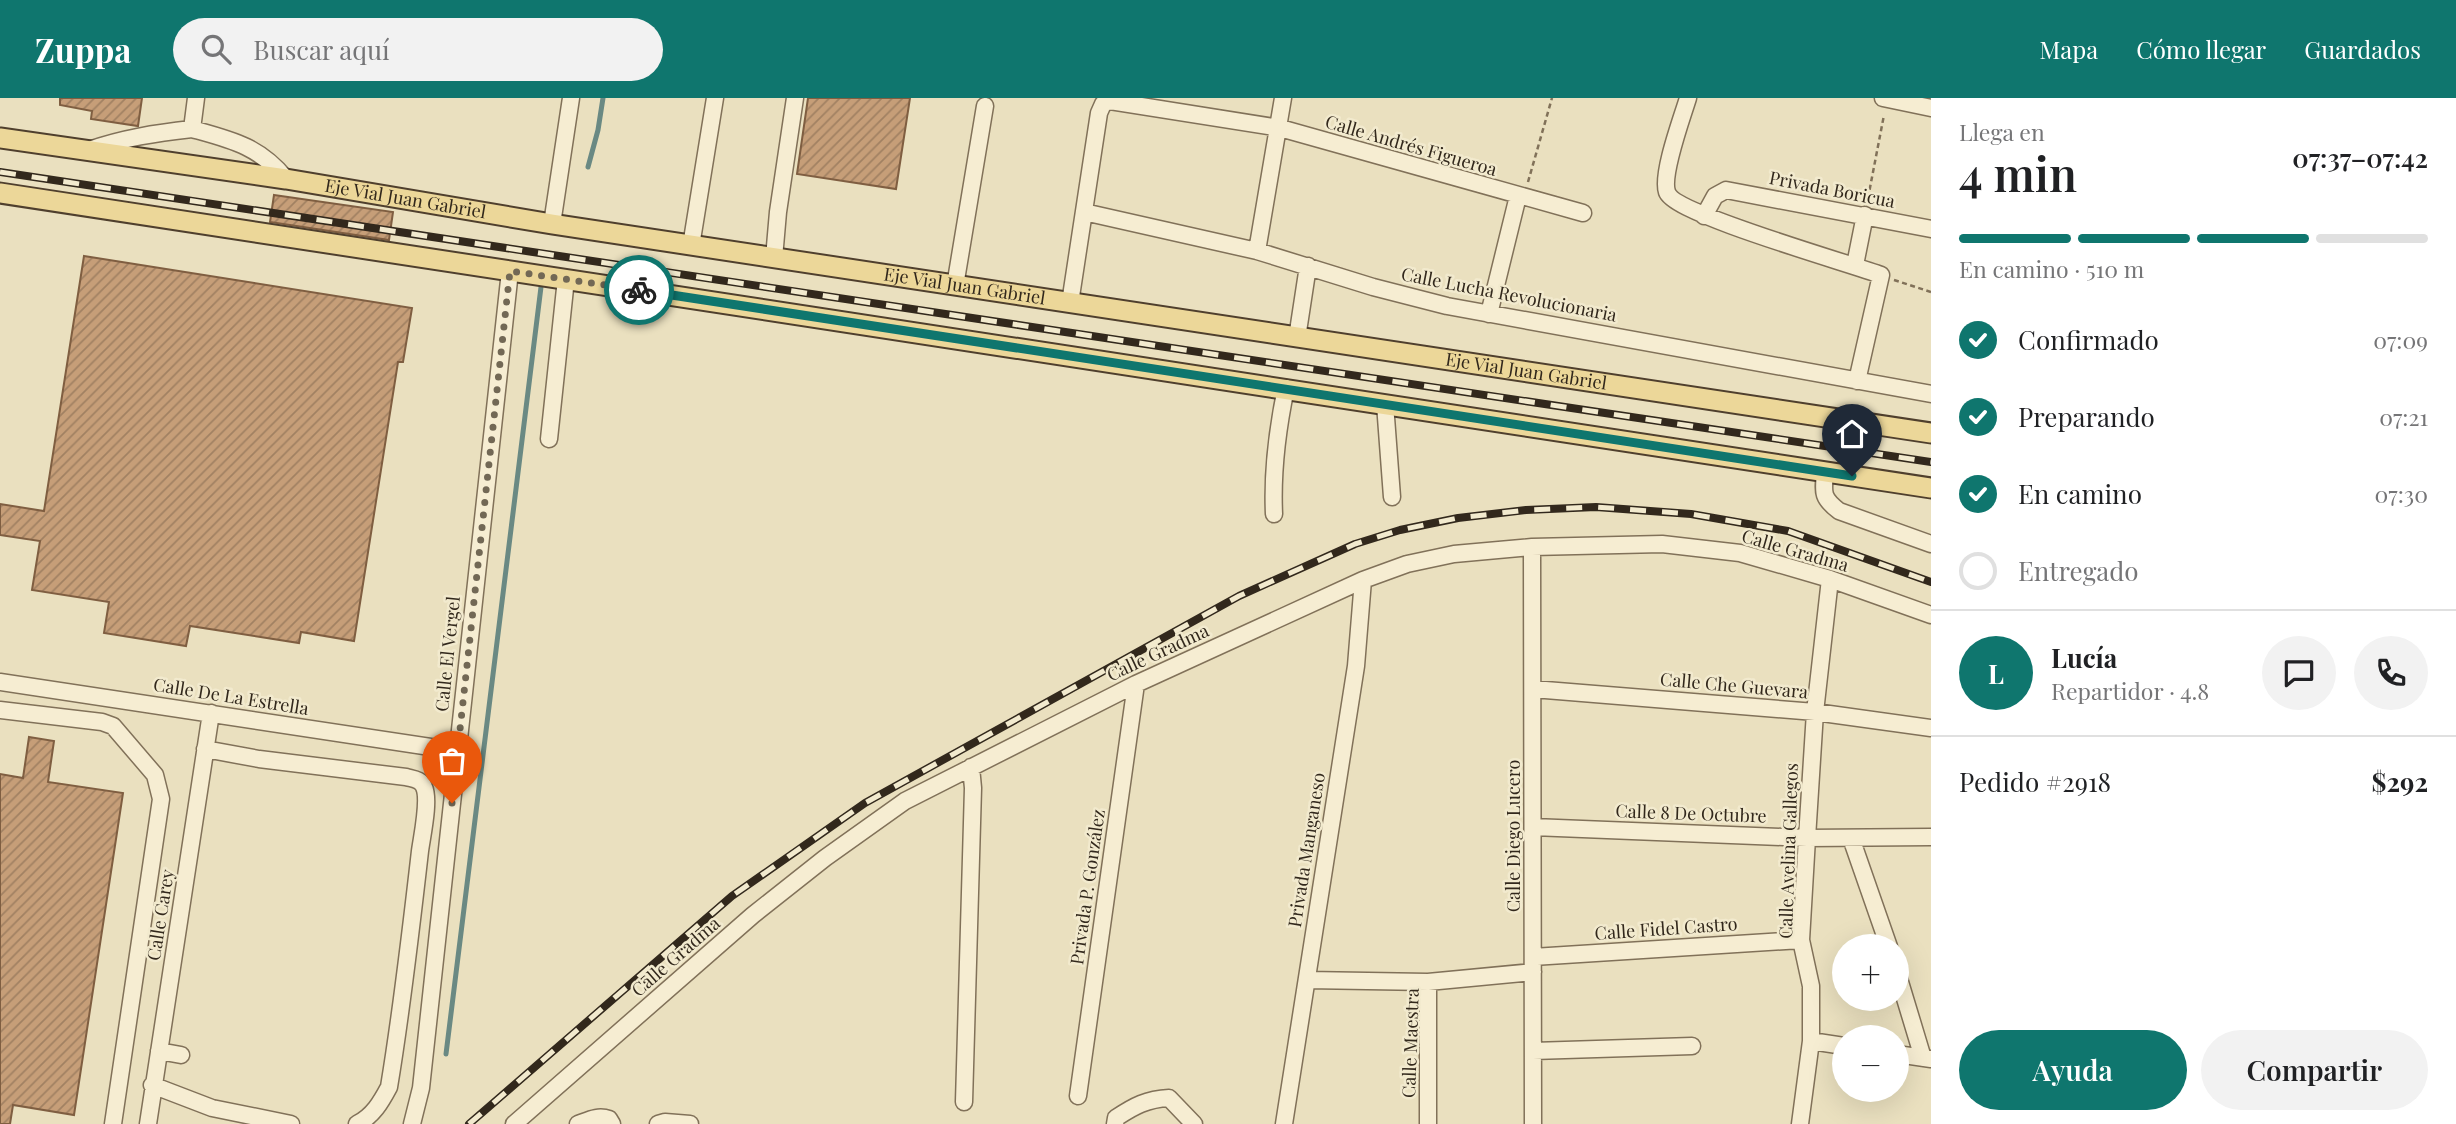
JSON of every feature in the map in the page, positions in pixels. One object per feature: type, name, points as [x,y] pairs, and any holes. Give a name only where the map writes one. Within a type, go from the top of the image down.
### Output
[{"type":"main road","name":"Eje Vial Juan Gabriel","points":[[0,138],[286,179],[691,246],[1931,433]]},
{"type":"main road","points":[[0,193],[1931,488]]},
{"type":"street","points":[[192,129],[196,98]]},
{"type":"street","points":[[552,224],[571,98]]},
{"type":"street","points":[[691,246],[715,98]]},
{"type":"street","points":[[774,258],[794,98]]},
{"type":"street","points":[[1257,251],[1283,98]]},
{"type":"street","points":[[1688,98],[1666,175],[1666,190],[1671,199],[1704,216],[1881,275],[1857,381]]},
{"type":"street","points":[[1886,98],[1931,108]]},
{"type":"street","name":"Calle Andrés Figueroa","points":[[1084,212],[1099,113],[1103,104],[1117,102],[1280,128],[1583,213]]},
{"type":"street","points":[[955,286],[985,106]]},
{"type":"street","points":[[85,151],[145,134],[192,129],[257,151],[286,179]]},
{"type":"street","name":"Privada Boricua","points":[[1704,216],[1715,196],[1726,190],[1931,229]]},
{"type":"street","points":[[1489,314],[1518,196]]},
{"type":"street","points":[[1070,303],[1084,212]]},
{"type":"street","name":"Calle Lucha Revolucionaria","points":[[1084,212],[1257,251],[1422,300],[1931,394]]},
{"type":"street","points":[[1855,265],[1865,215]]},
{"type":"street","points":[[1297,338],[1307,267]]},
{"type":"street","name":"Calle El Vergel","points":[[412,1124],[421,1088],[510,271]]},
{"type":"street","points":[[549,439],[566,279]]},
{"type":"street","points":[[1274,514],[1272,484],[1275,446],[1286,388]]},
{"type":"street","points":[[1385,404],[1392,497]]},
{"type":"street","points":[[1825,472],[1823,492],[1829,503],[1839,511],[1931,544]]},
{"type":"street","name":"Calle Gradma","points":[[514,1124],[753,915],[825,858],[905,801],[1136,684],[1363,580],[1407,564],[1454,554],[1532,548],[1662,544],[1740,553],[1830,579],[1931,615]]},
{"type":"street","name":"Calle Diego Lucero","points":[[1532,548],[1533,1124]]},
{"type":"street","name":"Calle Avelina Gallegos","points":[[1800,1124],[1811,1041],[1811,986],[1801,940],[1815,712],[1830,579]]},
{"type":"street","name":"Privada Manganeso","points":[[1284,1124],[1356,666],[1363,580]]},
{"type":"street","name":"Calle De La Estrella","points":[[0,682],[457,751]]},
{"type":"street","name":"Privada P. González","points":[[1078,1096],[1136,684]]},
{"type":"street","name":"Calle Che Guevara","points":[[1533,689],[1815,712],[1931,728]]},
{"type":"street","points":[[0,710],[102,722],[113,726],[155,775],[161,799],[113,1124]]},
{"type":"street","name":"Calle Carey","points":[[148,1124],[211,713]]},
{"type":"street","points":[[205,749],[258,759],[406,778],[423,784],[424,816],[413,922],[389,1087],[382,1101],[367,1119],[357,1124]]},
{"type":"street","points":[[964,1102],[971,767]]},
{"type":"street","name":"Calle 8 De Octubre","points":[[1533,827],[1807,838],[1931,837]]},
{"type":"street","points":[[1851,838],[1884,934]]},
{"type":"street","name":"Calle Fidel Castro","points":[[1533,965],[1801,940]]},
{"type":"street","name":"Calle Maestra","points":[[1428,1124],[1428,982],[1533,965]]},
{"type":"street","points":[[1307,980],[1428,982]]},
{"type":"street","points":[[1909,1006],[1927,1058],[1909,1056]]},
{"type":"street","points":[[1811,1041],[1832,1044]]},
{"type":"street","points":[[1533,1051],[1692,1046]]},
{"type":"street","points":[[159,1051],[181,1055]]},
{"type":"street","points":[[152,1085],[212,1108],[291,1124]]},
{"type":"street","points":[[1115,1121],[1149,1099],[1169,1098],[1194,1124]]},
{"type":"street","points":[[578,1124],[591,1118],[604,1117],[612,1124]]},
{"type":"street","points":[[657,1124],[690,1124]]},
{"type":"path","points":[[1518,196],[1528,181],[1552,98]]},
{"type":"path","points":[[1865,215],[1886,98]]},
{"type":"path","points":[[1910,285],[1931,292]]},
{"type":"building","points":[[60,98],[142,98],[138,126],[91,119],[92,111],[60,105]]},
{"type":"building","points":[[808,98],[910,98],[896,189],[797,174]]},
{"type":"building","points":[[274,195],[393,212],[389,240],[270,222]]},
{"type":"building","points":[[84,256],[412,308],[403,362],[398,362],[354,641],[301,632],[299,643],[190,626],[186,646],[104,633],[109,602],[32,590],[40,541],[0,535],[0,504],[44,511]]},
{"type":"building","points":[[29,737],[54,741],[48,782],[123,793],[74,1115],[13,1105],[10,1124],[0,1124],[0,774],[23,778]]},
{"type":"waterway","points":[[588,167],[603,98]]},
{"type":"waterway","points":[[446,1054],[541,287]]},
{"type":"railway","points":[[0,172],[1931,462]]},
{"type":"railway","points":[[469,1124],[732,896],[865,803],[1239,596],[1355,544],[1400,530],[1458,518],[1526,510],[1596,507],[1691,514],[1788,531],[1931,582]]},
{"type":"way so far","points":[[452,803],[510,271],[639,290]]},
{"type":"route","points":[[639,290],[1852,476]]}]
